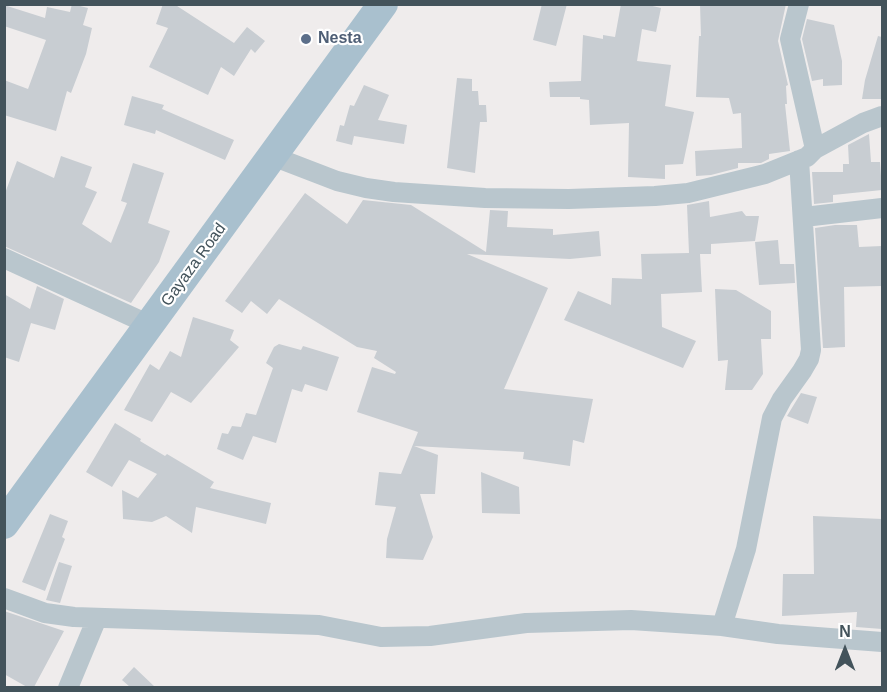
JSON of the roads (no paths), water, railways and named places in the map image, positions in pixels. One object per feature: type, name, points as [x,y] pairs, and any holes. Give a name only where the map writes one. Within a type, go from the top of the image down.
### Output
[{"type":"main road","name":"Gayaza Road","points":[[4,525],[383,4]]},
{"type":"street","points":[[722,626],[746,549],[772,418],[782,399],[806,365],[811,350],[804,217],[807,155],[790,39],[798,4]]},
{"type":"street","points":[[272,156],[337,181],[385,191],[485,198],[569,199],[688,193],[765,174],[807,155],[863,123],[882,116]]},
{"type":"street","points":[[804,217],[882,208]]},
{"type":"street","points":[[4,258],[150,326]]},
{"type":"street","points":[[4,598],[45,613],[97,618],[319,625],[381,638],[430,636],[526,623],[631,620],[722,626],[778,634],[882,642]]},
{"type":"street","points":[[68,687],[97,618]]},
{"type":"place","name":"Nesta","points":[[306,39]]}]
